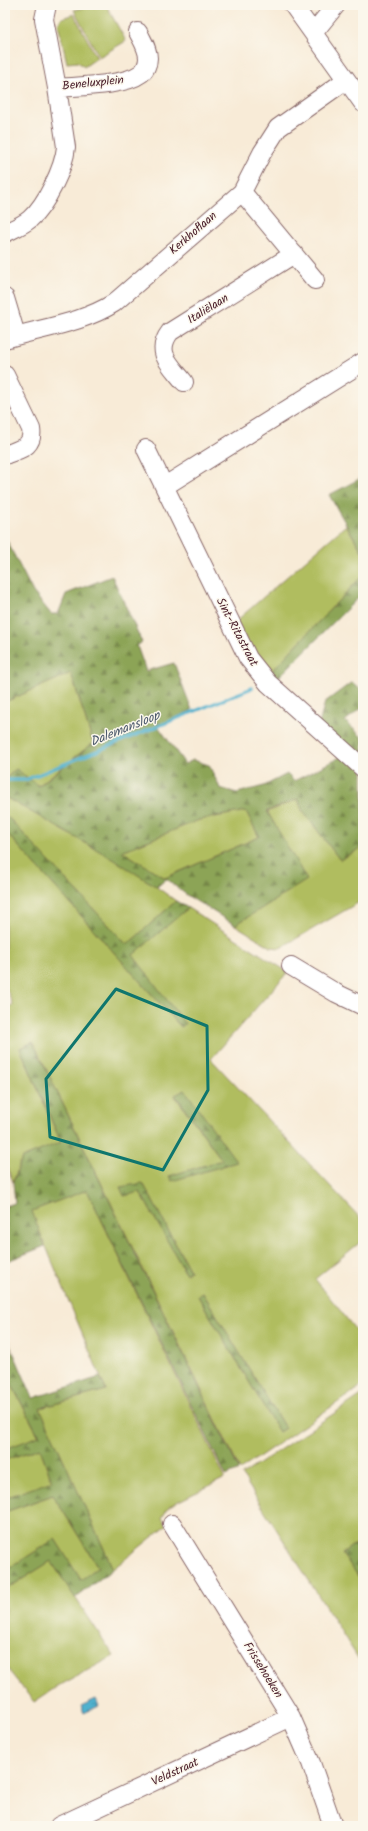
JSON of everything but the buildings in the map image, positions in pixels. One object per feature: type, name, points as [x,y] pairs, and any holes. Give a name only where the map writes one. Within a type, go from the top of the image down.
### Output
[{"type":"street","name":"Beneluxplein","points":[[47,5],[44,19],[57,88],[116,82],[133,78],[141,74],[146,66],[148,57],[146,47],[138,32]]},
{"type":"street","points":[[292,5],[314,32],[363,103]]},
{"type":"street","points":[[314,32],[336,5]]},
{"type":"street","name":"Kerkhoflaan","points":[[10,337],[87,316],[105,309],[242,192],[262,153],[278,128],[346,80]]},
{"type":"street","points":[[5,232],[29,220],[40,208],[65,157],[64,132],[57,88]]},
{"type":"street","points":[[242,192],[315,280]]},
{"type":"street","name":"Italiëlaan","points":[[184,382],[165,357],[163,349],[164,340],[170,332],[294,254]]},
{"type":"street","points":[[5,298],[10,337]]},
{"type":"street","points":[[165,486],[363,362]]},
{"type":"street","points":[[5,375],[31,429],[32,437],[27,446],[5,455]]},
{"type":"street","name":"Sint-Ritastraat","points":[[146,449],[248,658],[268,683],[363,768]]},
{"type":"street","points":[[291,966],[336,993],[363,1006]]},
{"type":"street","name":"Frissehoeken","points":[[172,1524],[292,1717],[311,1763],[333,1826]]},
{"type":"street","name":"Veldstraat","points":[[58,1826],[292,1717]]},
{"type":"highlighted area","points":[[116,989],[207,1026],[208,1090],[163,1170],[50,1137],[46,1079]]},
{"type":"green space","points":[[95,5],[106,5],[126,41],[99,57],[74,10]]},
{"type":"green space","points":[[74,14],[97,58],[84,67],[78,62],[67,63],[58,24],[62,18]]},
{"type":"green space","points":[[363,477],[363,553],[329,495]]},
{"type":"green space","points":[[346,525],[363,553],[363,575],[267,676],[235,622]]},
{"type":"green space","points":[[5,537],[33,592],[51,614],[58,614],[66,594],[112,576],[142,642],[137,646],[146,671],[174,663],[192,710],[158,726],[185,764],[193,760],[209,765],[220,788],[237,793],[264,786],[287,774],[294,781],[348,753],[319,724],[325,702],[352,682],[363,692],[363,707],[345,721],[363,738],[363,847],[340,860],[302,810],[298,799],[267,811],[307,880],[235,925],[188,896],[166,879],[157,887],[113,859],[5,797],[5,779],[16,769],[39,786],[93,743],[71,673],[5,702]],"holes":[[[246,811],[259,837],[165,878],[122,851],[199,820]]]},
{"type":"green space","points":[[363,575],[363,593],[274,682],[267,676]]},
{"type":"green space","points":[[71,673],[93,743],[38,786],[16,769],[5,779],[5,702]]},
{"type":"green space","points":[[5,797],[114,859],[156,886],[176,901],[127,945],[5,814]]},
{"type":"green space","points":[[298,799],[302,810],[340,860],[363,847],[363,900],[280,948],[271,947],[235,925],[306,880],[267,812]]},
{"type":"green space","points":[[246,811],[259,837],[165,878],[122,851],[199,820]]},
{"type":"green space","points":[[5,814],[127,945],[176,901],[188,908],[133,955],[185,1024],[181,1027],[5,831]]},
{"type":"green space","points":[[5,831],[181,1027],[185,1024],[132,955],[188,908],[288,972],[211,1059],[363,1221],[363,1240],[315,1279],[363,1339],[363,1385],[240,1470],[33,1042],[20,1048],[61,1143],[22,1158],[13,1182],[5,1162],[5,1008],[13,1005],[5,985]],"holes":[[[175,1096],[237,1162],[169,1177],[222,1160]],[[143,1183],[190,1271],[186,1273],[140,1192]],[[203,1293],[285,1428],[279,1432],[198,1296]]]},
{"type":"green space","points":[[33,1042],[239,1470],[226,1476],[87,1190],[32,1211],[45,1246],[5,1262],[5,1206],[15,1203],[13,1182],[22,1158],[61,1142],[20,1048]]},
{"type":"green space","points":[[185,1090],[237,1162],[172,1181],[169,1176],[222,1160],[175,1095]]},
{"type":"green space","points":[[143,1183],[190,1271],[186,1274],[140,1192],[124,1196],[120,1187]]},
{"type":"green space","points":[[87,1190],[225,1478],[169,1506],[162,1518],[167,1525],[113,1569],[40,1408],[106,1390],[31,1211]]},
{"type":"green space","points":[[203,1293],[285,1428],[279,1432],[198,1296]]},
{"type":"green space","points":[[8,1340],[33,1398],[100,1377],[106,1390],[40,1408],[113,1569],[75,1598],[51,1561],[5,1590],[5,1571],[55,1539],[81,1580],[98,1567],[53,1495],[5,1512],[5,1498],[52,1481],[40,1448],[5,1460],[5,1449],[39,1436],[5,1372],[5,1341]]},
{"type":"green space","points":[[5,1372],[39,1437],[5,1449]]},
{"type":"green space","points":[[363,1394],[363,1542],[352,1546],[342,1553],[363,1583],[363,1666],[242,1475]]},
{"type":"green space","points":[[40,1448],[52,1482],[5,1498],[5,1460]]},
{"type":"green space","points":[[53,1495],[98,1567],[81,1580],[55,1539],[5,1571],[5,1512]]},
{"type":"green space","points":[[363,1542],[363,1583],[342,1553],[352,1546]]},
{"type":"green space","points":[[51,1561],[114,1656],[55,1688],[34,1702],[5,1666],[5,1590]]},
{"type":"water","points":[[96,1699],[99,1706],[84,1713],[81,1706]]},
{"type":"waterway","name":"Dalemansloop","points":[[5,780],[25,780],[252,688]]}]
